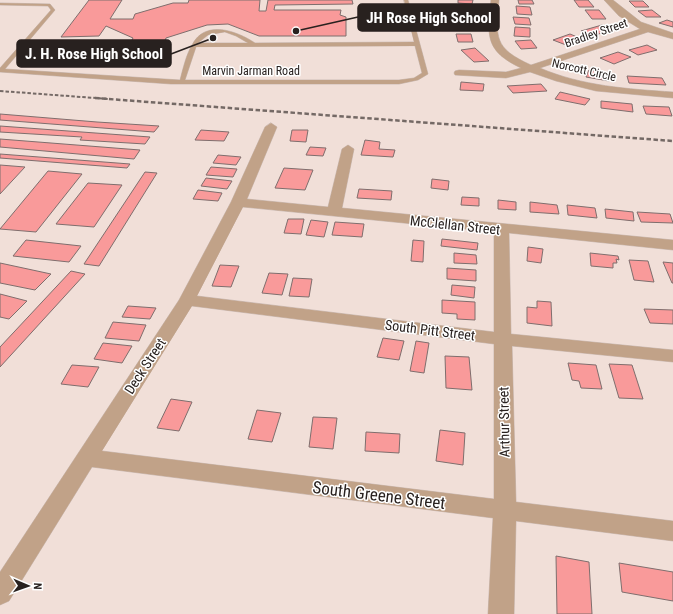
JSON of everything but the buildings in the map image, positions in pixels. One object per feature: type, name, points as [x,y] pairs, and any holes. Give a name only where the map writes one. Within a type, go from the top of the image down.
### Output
[{"type":"street","name":"Norcott Circle","points":[[495,0],[493,34],[496,44],[500,50],[513,60],[530,69],[561,81],[591,88],[623,92],[673,95]]},
{"type":"street","points":[[608,0],[626,17],[648,29],[673,36]]},
{"type":"street","name":"Bradley Street","points":[[459,72],[506,75],[530,69],[648,29]]},
{"type":"street","name":"Deck Street","points":[[0,593],[187,300],[238,202],[271,127]]},
{"type":"street","points":[[334,212],[348,149]]},
{"type":"street","name":"McClellan Street","points":[[238,202],[501,230],[673,245]]},
{"type":"street","name":"Arthur Street","points":[[501,230],[505,510],[501,614]]},
{"type":"street","name":"South Pitt Street","points":[[187,300],[503,338],[673,356]]},
{"type":"street","name":"South Greene Street","points":[[86,458],[673,531]]},
{"type":"lane","name":"Marvin Jarman Road","points":[[0,70],[182,82],[399,82],[416,79],[425,74],[406,0]]},
{"type":"lane","points":[[0,4],[50,5],[53,10],[0,70]]},
{"type":"lane","points":[[182,82],[197,37],[217,31],[235,33],[254,45]]},
{"type":"lane","points":[[194,45],[417,44]]},
{"type":"railway","points":[[0,91],[109,99]]},
{"type":"railway","points":[[95,98],[673,141]]},
{"type":"place","name":"JH Rose High School","points":[[296,31]]},
{"type":"place","name":"J. H. Rose High School","points":[[213,38]]}]
